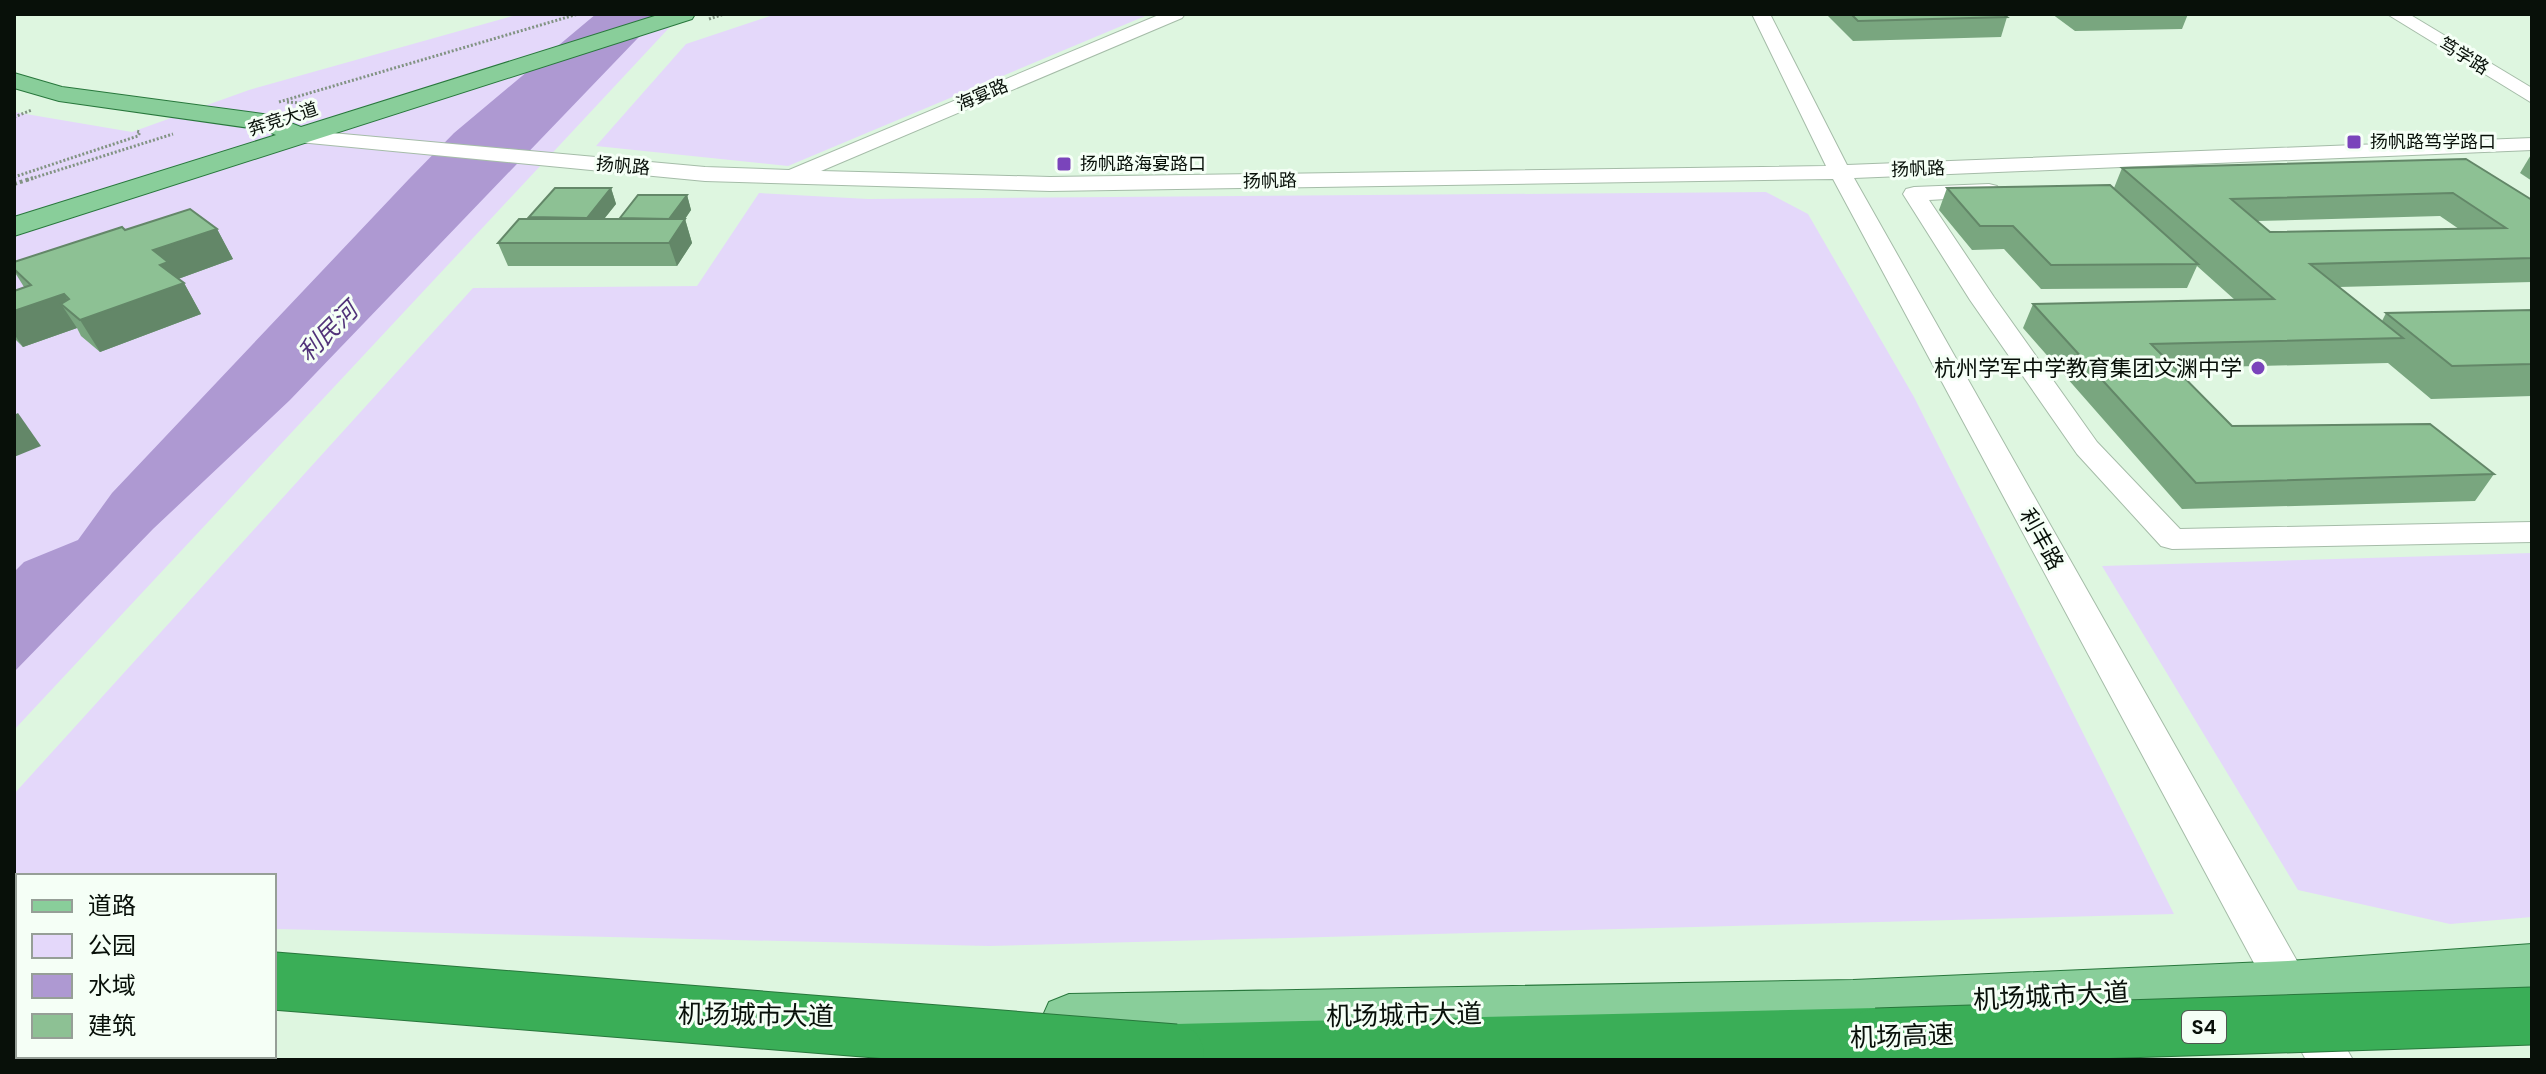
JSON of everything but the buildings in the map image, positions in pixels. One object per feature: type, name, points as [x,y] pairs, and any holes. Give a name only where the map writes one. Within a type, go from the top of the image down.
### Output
[{"type":"highway","name":"机场高速","points":[[276,981],[1175,1053],[1876,1037],[2532,1016]]},
{"type":"main road","points":[[546,47],[617,14]]},
{"type":"main road","points":[[546,47],[684,14]]},
{"type":"main road","name":"奔竞大道","points":[[69,183],[227,127],[270,123],[546,47]]},
{"type":"main road","name":"奔竞大道","points":[[14,227],[299,136],[546,47]]},
{"type":"main road","points":[[14,80],[59,94],[227,127]]},
{"type":"main road","name":"扬帆路","points":[[25,102],[187,130],[227,127],[299,136]]},
{"type":"main road","points":[[270,123],[299,136]]},
{"type":"main road","name":"机场城市大道","points":[[276,1007],[1128,1020],[1853,1005],[2288,985],[2532,968]]},
{"type":"street","name":"海宴路","points":[[788,176],[1176,14]]},
{"type":"street","name":"利丰路","points":[[1761,14],[1840,172],[2330,1060]]},
{"type":"street","name":"笃学路","points":[[2396,14],[2532,97]]},
{"type":"street","name":"扬帆路","points":[[299,136],[705,174],[1050,184],[1840,172],[2532,144]]},
{"type":"street","points":[[2438,148],[2471,169]]},
{"type":"street","points":[[2532,166],[1914,194],[1983,300],[2087,448],[2172,539],[2532,532]]},
{"type":"path","points":[[227,127],[578,14]]},
{"type":"path","points":[[14,117],[25,102]]},
{"type":"path","points":[[14,177],[139,134],[125,129]]},
{"type":"path","points":[[14,184],[187,130]]},
{"type":"path","points":[[105,148],[120,151]]},
{"type":"green space","points":[[520,14],[682,14],[14,730],[14,112],[132,132],[249,90]]},
{"type":"green space","points":[[776,14],[1150,14],[788,166],[596,146],[686,44]]},
{"type":"green space","points":[[1766,192],[1808,214],[1914,397],[2174,914],[989,946],[276,929],[276,874],[16,874],[14,923],[14,794],[473,288],[697,286],[759,193],[868,199]]},
{"type":"green space","points":[[2532,553],[2532,917],[2450,924],[2298,890],[2102,566]]},
{"type":"water","name":"利民河","points":[[596,14],[661,14],[290,400],[153,529],[14,672],[14,572],[24,562],[78,540],[112,493],[454,133]]},
{"type":"place","name":"扬帆路笃学路口","points":[[2354,142]]},
{"type":"place","name":"扬帆路海宴路口","points":[[1064,164]]},
{"type":"place","name":"杭州学军中学教育集团文渊中学","points":[[2258,368]]}]
